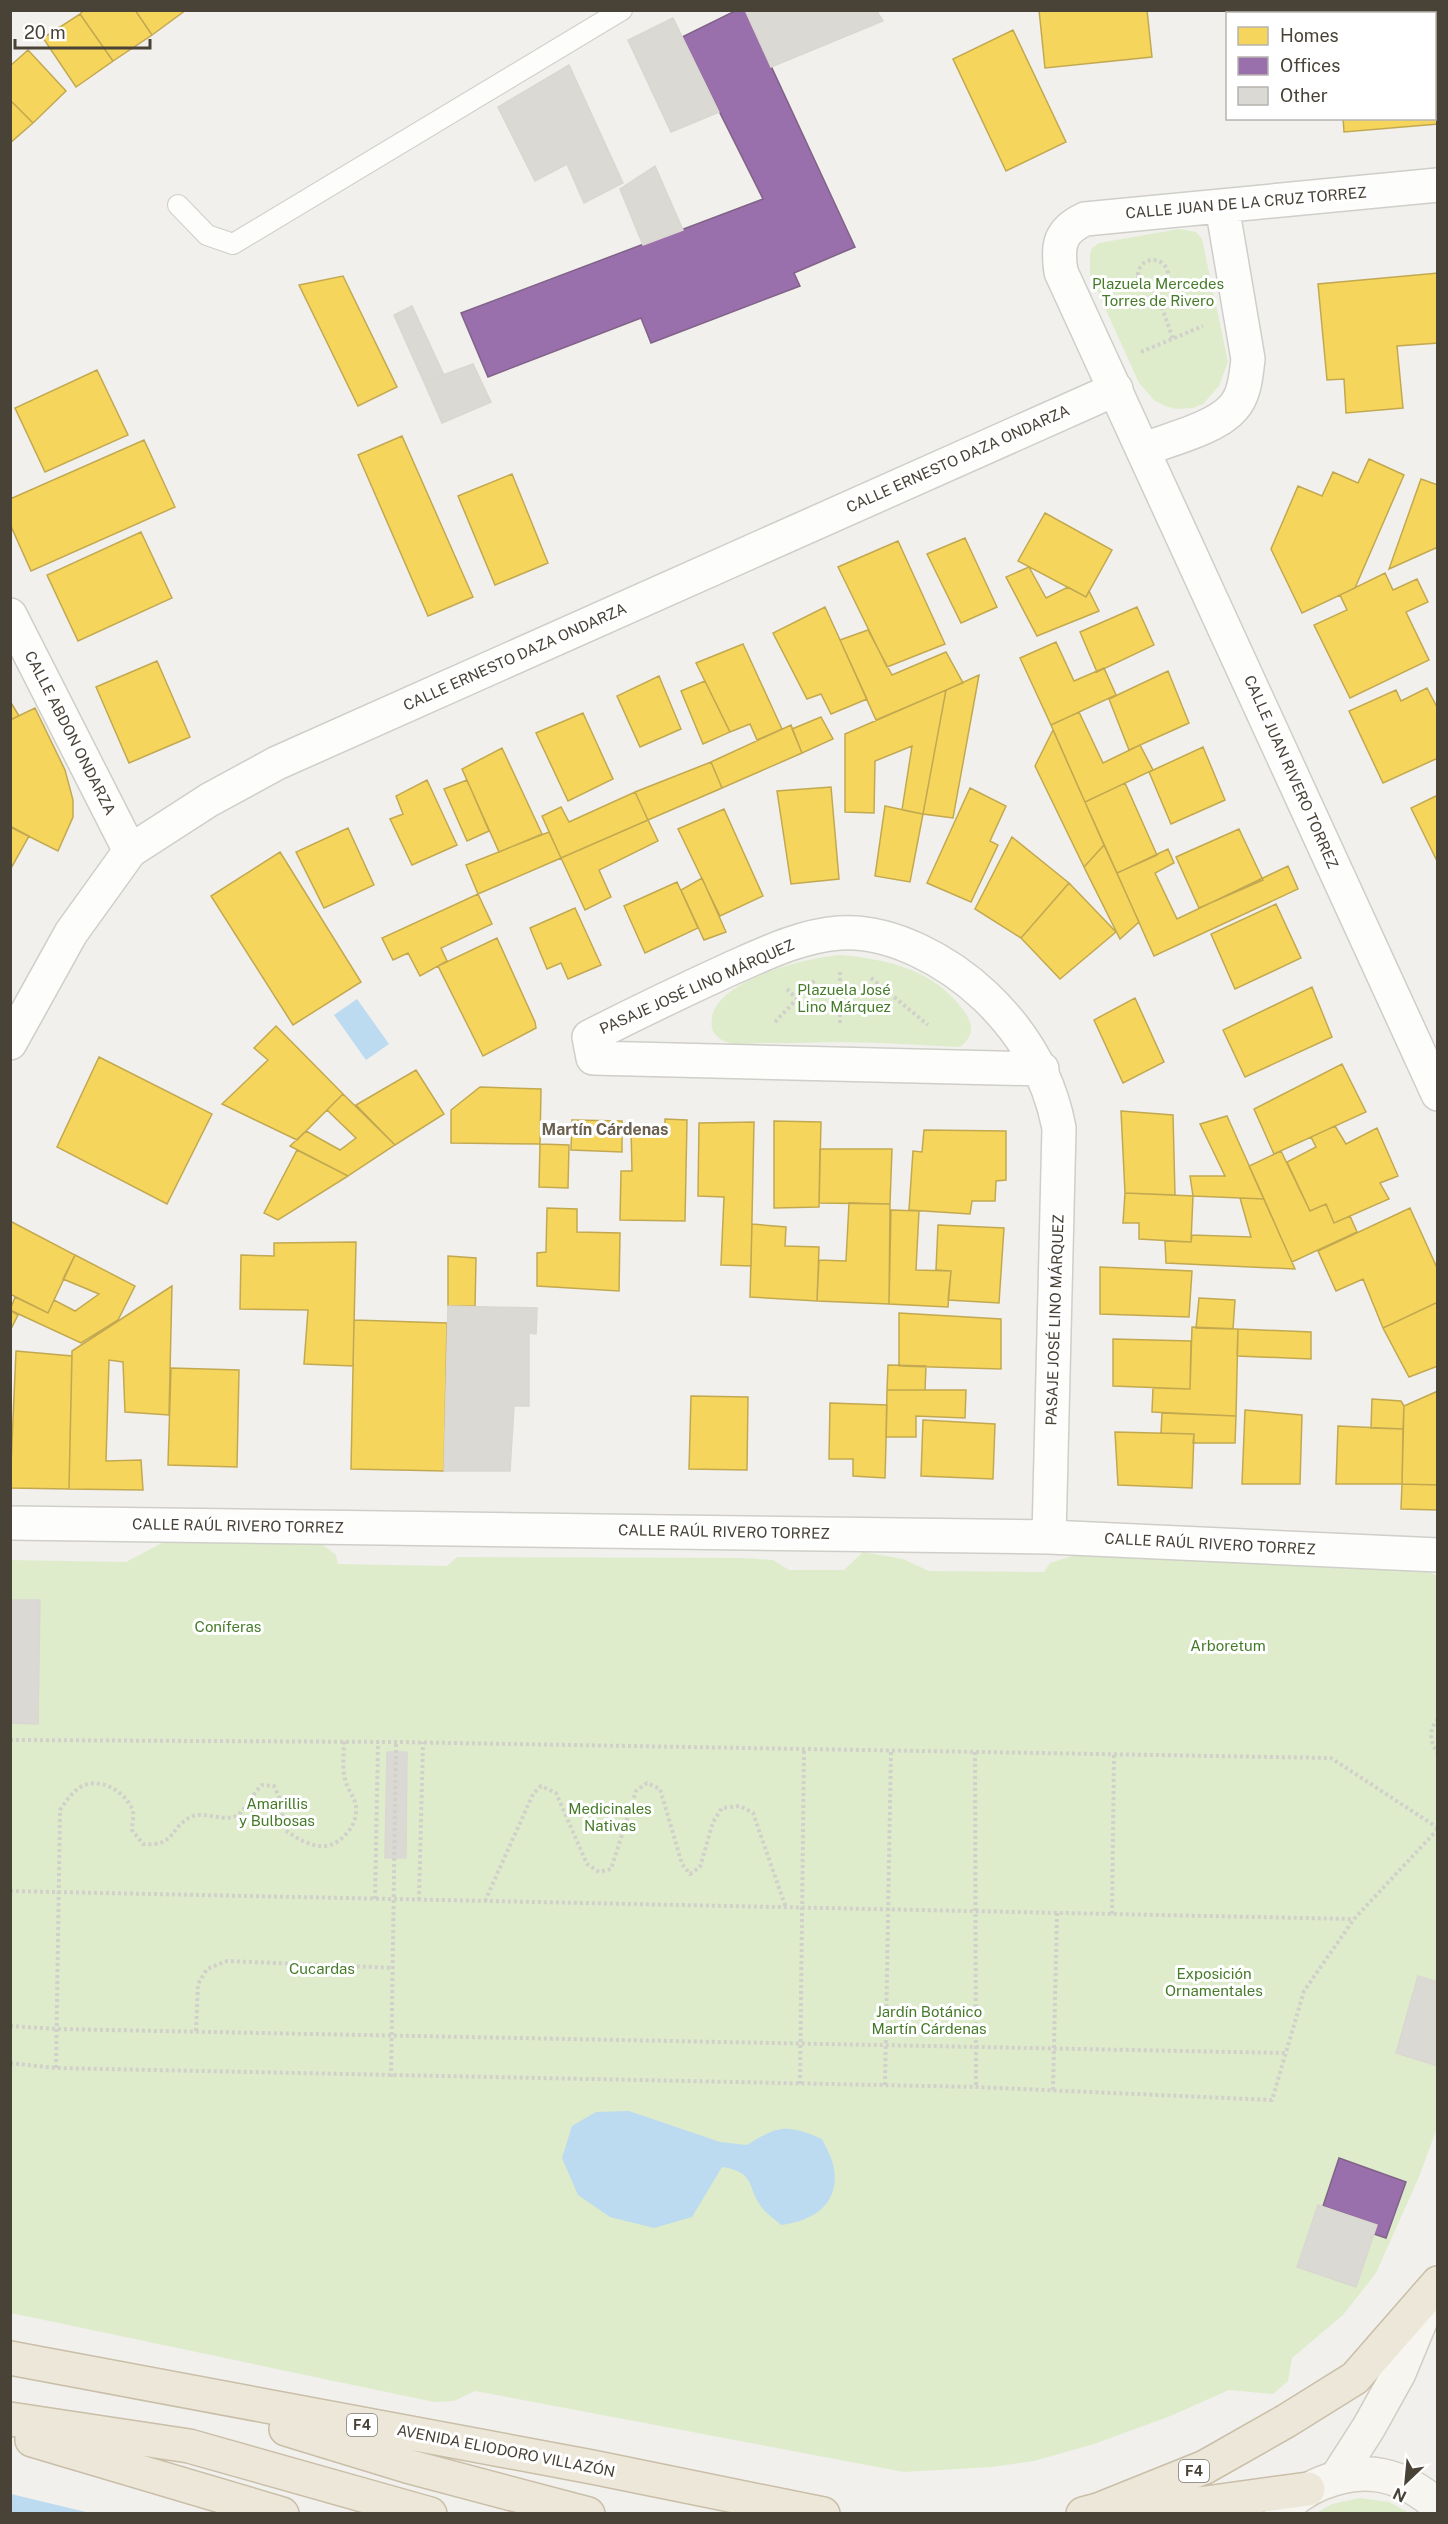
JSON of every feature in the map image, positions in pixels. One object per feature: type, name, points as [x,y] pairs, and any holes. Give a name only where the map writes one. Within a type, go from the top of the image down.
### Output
[{"type":"highway","name":"F4","points":[[1091,2512],[1205,2467],[1355,2378],[1436,2281]]},
{"type":"highway","name":"AVENIDA ELIODORO VILLAZÓN","points":[[10,2358],[592,2467],[823,2514]]},
{"type":"highway","points":[[132,2382],[407,2466],[588,2514]]},
{"type":"highway","points":[[10,2420],[189,2446],[430,2514]]},
{"type":"highway","points":[[10,2434],[282,2514]]},
{"type":"highway","points":[[1091,2512],[1184,2506],[1323,2483]]},
{"type":"main road","points":[[1281,2514],[1323,2483],[1370,2427],[1399,2373],[1436,2281]]},
{"type":"main road","points":[[1323,2483],[1360,2473],[1386,2476],[1420,2490],[1437,2506]]},
{"type":"street","name":"CALLE JUAN DE LA CRUZ TORREZ","points":[[1062,239],[1071,225],[1085,219],[1437,185]]},
{"type":"street","points":[[1144,449],[1221,418],[1233,408],[1245,382],[1248,359],[1222,206]]},
{"type":"street","name":"CALLE JUAN RIVERO TORREZ","points":[[1062,239],[1058,254],[1061,272],[1144,449],[1437,1094]]},
{"type":"street","name":"CALLE ERNESTO DAZA ONDARZA","points":[[10,1043],[71,933],[130,851],[209,800],[277,763],[1116,389]]},
{"type":"street","name":"CALLE ABDON ONDARZA","points":[[10,615],[130,851]]},
{"type":"street","name":"PASAJE JOSÉ LINO MÁRQUEZ","points":[[1042,1070],[593,1058],[589,1036],[769,952],[805,939],[841,933],[879,938],[924,952],[965,977],[1004,1014],[1042,1070],[1054,1099],[1059,1128],[1049,1537]]},
{"type":"street","name":"CALLE RAÚL RIVERO TORREZ","points":[[10,1523],[1049,1537],[1437,1555]]},
{"type":"lane","points":[[178,205],[207,235],[233,244],[622,10]]},
{"type":"path","points":[[1147,260],[1159,261],[1167,268],[1166,284],[1156,290],[1145,288],[1138,279],[1139,268],[1147,260]]},
{"type":"path","points":[[1156,290],[1173,339]]},
{"type":"path","points":[[1130,356],[1206,325]]},
{"type":"path","points":[[774,1023],[820,975]]},
{"type":"path","points":[[868,976],[932,1028]]},
{"type":"path","points":[[837,990],[843,990],[849,994],[850,1001],[843,1008],[836,1007],[832,1002],[832,995],[837,990]]},
{"type":"path","points":[[1437,1719],[1431,1731],[1430,1740],[1437,1754]]},
{"type":"path","points":[[10,1740],[423,1742],[1331,1758],[1437,1829],[1354,1919],[1304,1991],[1272,2100],[975,2087],[57,2068],[10,2063]]},
{"type":"path","points":[[57,2068],[61,1892],[60,1809],[71,1795],[87,1784],[105,1785],[123,1795],[133,1813],[132,1830],[143,1844],[158,1845],[169,1838],[182,1822],[195,1815],[226,1818],[239,1814],[251,1795],[262,1785],[274,1786],[280,1799],[285,1830],[302,1841],[321,1848],[339,1843],[351,1828],[357,1812],[355,1798],[345,1779],[344,1741]]},
{"type":"path","points":[[375,1899],[378,1742]]},
{"type":"path","points":[[391,2076],[396,1742]]},
{"type":"path","points":[[418,1900],[423,1742]]},
{"type":"path","points":[[800,2084],[804,1749]]},
{"type":"path","points":[[885,2085],[891,1751]]},
{"type":"path","points":[[975,1752],[975,2087]]},
{"type":"path","points":[[1112,1914],[1114,1754]]},
{"type":"path","points":[[484,1901],[533,1794],[542,1786],[556,1793],[587,1864],[599,1872],[611,1869],[636,1791],[647,1783],[660,1789],[682,1864],[690,1874],[700,1867],[713,1822],[722,1808],[740,1806],[753,1813],[786,1908]]},
{"type":"path","points":[[10,1891],[1354,1919]]},
{"type":"path","points":[[1053,2090],[1057,1913]]},
{"type":"path","points":[[196,2031],[198,1984],[207,1969],[227,1961],[393,1968]]},
{"type":"path","points":[[10,2026],[57,2029],[1286,2053]]},
{"type":"green space","name":"Plazuela Mercedes Torres de Rivero","points":[[1179,229],[1196,232],[1202,239],[1228,362],[1219,386],[1203,404],[1193,408],[1176,409],[1154,400],[1139,383],[1090,275],[1090,255],[1092,248],[1099,243]]},
{"type":"green space","name":"Plazuela José Lino Márquez","points":[[840,955],[893,964],[925,976],[952,997],[964,1011],[971,1026],[968,1039],[960,1047],[849,1042],[737,1044],[723,1040],[713,1031],[714,1012],[724,997],[740,985],[783,967]]},
{"type":"green space","name":"Jardín Botánico Martín Cárdenas","points":[[183,1520],[313,1537],[336,1555],[338,1564],[447,1566],[457,1557],[744,1558],[773,1560],[789,1570],[844,1570],[863,1552],[903,1559],[929,1571],[1044,1572],[1050,1563],[1072,1556],[1129,1554],[1306,1562],[1335,1568],[1362,1561],[1415,1565],[1437,1576],[1437,2128],[1419,2177],[1376,2273],[1343,2315],[1292,2358],[1288,2381],[1273,2394],[1229,2390],[1168,2417],[1094,2444],[1034,2461],[992,2467],[904,2472],[475,2391],[454,2401],[434,2402],[11,2313],[11,1560],[126,1562],[162,1543]]},
{"type":"green space","points":[[1360,2498],[1389,2502],[1409,2513],[1316,2513],[1332,2504]]},
{"type":"water","points":[[357,999],[389,1044],[366,1060],[334,1015]]},
{"type":"water","points":[[629,2111],[720,2142],[747,2145],[776,2130],[783,2129],[800,2131],[822,2139],[832,2161],[835,2177],[829,2199],[815,2214],[781,2225],[763,2209],[746,2177],[733,2169],[722,2167],[692,2217],[654,2228],[610,2217],[578,2195],[562,2158],[572,2126],[596,2112]]},
{"type":"water","points":[[11,2494],[90,2513],[11,2513]]},
{"type":"building: Homes","points":[[84,10],[135,10],[152,35],[113,61],[80,14]]},
{"type":"building: Homes","points":[[135,10],[186,10],[152,35]]},
{"type":"building: Homes","points":[[1039,10],[1147,10],[1152,57],[1045,68]]},
{"type":"building: Homes","points":[[1266,10],[1316,10],[1316,12],[1266,12]]},
{"type":"building: Homes","points":[[1349,10],[1387,10],[1387,12],[1349,12]]},
{"type":"building: Homes","points":[[80,14],[113,61],[76,87],[43,38]]},
{"type":"building: Homes","points":[[1438,29],[1438,124],[1344,132],[1343,120],[1436,120],[1436,30]]},
{"type":"building: Homes","points":[[1013,30],[1066,142],[1006,171],[953,59]]},
{"type":"building: Homes","points":[[28,50],[66,91],[33,123],[10,100],[10,66]]},
{"type":"building: Homes","points":[[10,100],[33,123],[10,143]]},
{"type":"building: Homes","points":[[1438,273],[1438,343],[1397,346],[1403,408],[1346,413],[1344,379],[1327,380],[1318,284]]},
{"type":"building: Homes","points":[[343,276],[397,387],[358,406],[299,285]]},
{"type":"building: Homes","points":[[97,370],[128,435],[45,472],[15,408]]},
{"type":"building: Homes","points":[[402,436],[473,597],[428,616],[358,455]]},
{"type":"building: Homes","points":[[144,440],[175,507],[31,571],[10,524],[10,499]]},
{"type":"building: Homes","points":[[1369,459],[1404,475],[1355,588],[1302,613],[1271,549],[1298,486],[1322,496],[1333,472],[1358,483]]},
{"type":"building: Homes","points":[[512,474],[548,563],[495,585],[458,496]]},
{"type":"building: Homes","points":[[1421,479],[1438,485],[1438,547],[1389,569]]},
{"type":"building: Homes","points":[[1045,513],[1112,550],[1086,597],[1018,561]]},
{"type":"building: Homes","points":[[141,532],[172,598],[78,641],[47,575]]},
{"type":"building: Homes","points":[[965,538],[997,607],[961,623],[927,554]]},
{"type":"building: Homes","points":[[898,541],[945,644],[887,667],[838,567]]},
{"type":"building: Homes","points":[[1029,567],[1046,598],[1068,587],[1086,597],[1089,591],[1099,611],[1037,636],[1006,577]]},
{"type":"building: Homes","points":[[1385,573],[1393,590],[1417,579],[1428,602],[1406,612],[1429,660],[1350,698],[1314,625],[1347,610],[1340,595]]},
{"type":"building: Homes","points":[[825,607],[867,699],[831,714],[821,694],[807,699],[773,633]]},
{"type":"building: Homes","points":[[1137,607],[1154,645],[1097,672],[1080,632]]},
{"type":"building: Homes","points":[[868,630],[892,675],[946,652],[963,683],[876,720],[840,640]]},
{"type":"building: Homes","points":[[1056,642],[1074,681],[1104,668],[1116,695],[1051,725],[1020,658]]},
{"type":"building: Homes","points":[[743,644],[782,729],[757,740],[750,724],[730,732],[696,663]]},
{"type":"building: Homes","points":[[157,661],[190,737],[129,763],[96,687]]},
{"type":"building: Homes","points":[[1168,671],[1189,723],[1129,750],[1109,699]]},
{"type":"building: Homes","points":[[979,675],[953,818],[923,814],[946,690]]},
{"type":"building: Homes","points":[[659,676],[681,729],[640,747],[617,696]]},
{"type":"building: Homes","points":[[705,681],[730,732],[703,744],[681,691]]},
{"type":"building: Homes","points":[[1427,688],[1438,709],[1438,758],[1383,783],[1349,711],[1396,690],[1401,701]]},
{"type":"building: Homes","points":[[946,690],[923,814],[902,810],[912,746],[875,761],[874,813],[845,812],[845,734]]},
{"type":"building: Homes","points":[[10,701],[19,716],[10,720]]},
{"type":"building: Homes","points":[[35,708],[65,770],[73,800],[73,817],[58,851],[10,827],[10,720]]},
{"type":"building: Homes","points":[[1079,712],[1103,763],[1140,745],[1153,770],[1085,802],[1051,725]]},
{"type":"building: Homes","points":[[583,713],[613,779],[568,801],[536,733]]},
{"type":"building: Homes","points":[[821,717],[833,739],[802,753],[792,729]]},
{"type":"building: Homes","points":[[791,725],[802,753],[722,788],[711,762]]},
{"type":"building: Homes","points":[[1053,730],[1104,845],[1084,867],[1035,766]]},
{"type":"building: Homes","points":[[1203,747],[1225,800],[1171,824],[1149,772]]},
{"type":"building: Homes","points":[[502,748],[542,834],[499,852],[462,769]]},
{"type":"building: Homes","points":[[711,762],[722,788],[648,820],[635,792]]},
{"type":"building: Homes","points":[[427,780],[457,845],[412,865],[390,819],[403,814],[396,796]]},
{"type":"building: Homes","points":[[467,780],[489,831],[467,841],[444,789]]},
{"type":"building: Homes","points":[[1125,783],[1157,855],[1117,873],[1085,802]]},
{"type":"building: Homes","points":[[831,787],[839,879],[791,884],[777,791]]},
{"type":"building: Homes","points":[[970,788],[1006,806],[990,841],[998,845],[971,902],[927,883]]},
{"type":"building: Homes","points":[[635,792],[648,820],[561,858],[542,816],[561,807],[569,822]]},
{"type":"building: Homes","points":[[1438,795],[1438,863],[1411,808]]},
{"type":"building: Homes","points":[[885,806],[923,814],[910,882],[875,876]]},
{"type":"building: Homes","points":[[724,809],[763,896],[720,916],[678,829]]},
{"type":"building: Homes","points":[[648,820],[658,841],[599,870],[611,897],[585,910],[561,858]]},
{"type":"building: Homes","points":[[10,826],[29,836],[10,870]]},
{"type":"building: Homes","points":[[348,828],[374,885],[324,908],[296,852]]},
{"type":"building: Homes","points":[[1239,829],[1263,880],[1199,908],[1176,857]]},
{"type":"building: Homes","points":[[549,832],[561,858],[478,894],[466,865]]},
{"type":"building: Homes","points":[[1012,837],[1069,883],[1021,938],[975,909]]},
{"type":"building: Homes","points":[[1104,845],[1139,922],[1120,939],[1084,867]]},
{"type":"building: Homes","points":[[1168,849],[1174,863],[1155,873],[1177,919],[1288,866],[1298,889],[1154,956],[1117,873]]},
{"type":"building: Homes","points":[[280,852],[361,982],[293,1025],[211,896]]},
{"type":"building: Homes","points":[[702,878],[726,932],[704,940],[681,890]]},
{"type":"building: Homes","points":[[677,882],[698,928],[645,953],[624,906]]},
{"type":"building: Homes","points":[[1069,883],[1116,932],[1060,979],[1021,938]]},
{"type":"building: Homes","points":[[478,894],[492,924],[441,948],[447,961],[420,976],[408,953],[393,960],[382,938]]},
{"type":"building: Homes","points":[[1276,904],[1301,958],[1235,989],[1211,934]]},
{"type":"building: Homes","points":[[575,908],[601,965],[568,979],[561,963],[547,969],[530,928]]},
{"type":"building: Homes","points":[[497,938],[536,1028],[483,1056],[438,966]]},
{"type":"building: Homes","points":[[1312,987],[1332,1037],[1245,1077],[1223,1030]]},
{"type":"building: Homes","points":[[1135,998],[1164,1062],[1123,1083],[1094,1020]]},
{"type":"building: Homes","points":[[276,1026],[343,1094],[297,1140],[222,1104],[268,1060],[254,1048]]},
{"type":"building: Homes","points":[[99,1057],[212,1114],[167,1204],[57,1147]]},
{"type":"building: Homes","points":[[1342,1064],[1366,1112],[1274,1154],[1254,1109]]},
{"type":"building: Homes","points":[[416,1070],[444,1114],[395,1145],[356,1105]]},
{"type":"building: Homes","points":[[480,1087],[541,1089],[540,1144],[451,1143],[451,1110]]},
{"type":"building: Homes","points":[[343,1094],[395,1145],[348,1176],[290,1146],[306,1131],[340,1150],[356,1138],[327,1110]]},
{"type":"building: Homes","points":[[1121,1111],[1173,1115],[1175,1195],[1125,1193]]},
{"type":"building: Homes","points":[[1227,1116],[1264,1199],[1193,1196],[1190,1176],[1225,1176],[1200,1124]]},
{"type":"building: Homes","points":[[665,1119],[687,1120],[685,1221],[620,1220],[621,1171],[632,1171],[631,1129],[665,1131]]},
{"type":"building: Homes","points":[[572,1120],[622,1121],[622,1152],[571,1150]]},
{"type":"building: Homes","points":[[774,1121],[821,1122],[819,1207],[774,1208]]},
{"type":"building: Homes","points":[[754,1122],[751,1266],[721,1265],[724,1197],[698,1196],[699,1123]]},
{"type":"building: Homes","points":[[1335,1126],[1346,1144],[1377,1128],[1398,1176],[1380,1183],[1389,1199],[1334,1223],[1326,1204],[1310,1211],[1287,1162],[1316,1147],[1311,1137]]},
{"type":"building: Homes","points":[[924,1130],[1006,1131],[1006,1180],[996,1181],[995,1201],[972,1201],[970,1214],[909,1210],[913,1151],[922,1152]]},
{"type":"building: Homes","points":[[540,1144],[569,1145],[568,1188],[539,1187]]},
{"type":"building: Homes","points":[[820,1149],[892,1149],[890,1204],[819,1203]]},
{"type":"building: Homes","points":[[297,1150],[348,1176],[278,1220],[264,1213]]},
{"type":"building: Homes","points":[[1281,1151],[1310,1211],[1326,1204],[1334,1223],[1350,1216],[1357,1232],[1292,1262],[1249,1166]]},
{"type":"building: Homes","points":[[1125,1193],[1193,1196],[1191,1242],[1139,1239],[1139,1223],[1123,1223]]},
{"type":"building: Homes","points":[[1240,1198],[1264,1199],[1295,1269],[1166,1263],[1165,1241],[1191,1242],[1192,1235],[1251,1237]]},
{"type":"building: Homes","points":[[849,1203],[890,1204],[889,1304],[817,1301],[819,1260],[846,1261]]},
{"type":"building: Homes","points":[[547,1208],[577,1209],[577,1232],[620,1233],[619,1291],[537,1286],[537,1253],[546,1252]]},
{"type":"building: Homes","points":[[1410,1208],[1438,1270],[1438,1302],[1383,1328],[1363,1279],[1336,1291],[1318,1251]]},
{"type":"building: Homes","points":[[891,1210],[919,1211],[916,1270],[951,1271],[948,1307],[889,1304]]},
{"type":"building: Homes","points":[[10,1221],[75,1255],[48,1313],[10,1294]]},
{"type":"building: Homes","points":[[752,1224],[786,1227],[785,1246],[819,1247],[817,1301],[750,1297]]},
{"type":"building: Homes","points":[[938,1225],[1004,1228],[999,1303],[948,1300],[951,1271],[936,1270]]},
{"type":"building: Homes","points":[[356,1242],[353,1366],[304,1364],[308,1310],[240,1309],[241,1255],[274,1256],[274,1243]]},
{"type":"building: Homes","points":[[75,1255],[135,1286],[118,1320],[81,1343],[10,1310],[15,1297],[48,1313],[54,1300],[75,1311],[99,1294],[63,1279]]},
{"type":"building: Homes","points":[[448,1256],[476,1258],[475,1306],[448,1306]]},
{"type":"building: Homes","points":[[1100,1267],[1192,1271],[1189,1317],[1100,1314]]},
{"type":"building: Homes","points":[[172,1286],[169,1415],[125,1412],[123,1362],[109,1360],[106,1461],[141,1460],[143,1490],[69,1489],[72,1351]]},
{"type":"building: Homes","points":[[1199,1298],[1235,1300],[1233,1329],[1196,1328]]},
{"type":"building: Homes","points":[[1438,1302],[1438,1366],[1409,1377],[1383,1328]]},
{"type":"building: Homes","points":[[10,1310],[18,1315],[10,1331]]},
{"type":"building: Homes","points":[[899,1313],[1001,1319],[1001,1369],[899,1366]]},
{"type":"building: Homes","points":[[354,1320],[447,1323],[444,1471],[351,1469]]},
{"type":"building: Homes","points":[[1192,1327],[1238,1329],[1236,1416],[1152,1412],[1153,1388],[1190,1389]]},
{"type":"building: Homes","points":[[1238,1329],[1311,1332],[1311,1359],[1237,1356]]},
{"type":"building: Homes","points":[[1113,1339],[1191,1341],[1190,1389],[1113,1386]]},
{"type":"building: Homes","points":[[16,1351],[72,1356],[69,1489],[10,1488]]},
{"type":"building: Homes","points":[[888,1365],[926,1366],[925,1390],[887,1390]]},
{"type":"building: Homes","points":[[171,1368],[239,1370],[237,1467],[168,1465]]},
{"type":"building: Homes","points":[[887,1390],[966,1390],[965,1418],[916,1416],[916,1437],[886,1437]]},
{"type":"building: Homes","points":[[1438,1391],[1438,1485],[1402,1484],[1404,1406]]},
{"type":"building: Homes","points":[[691,1396],[748,1397],[747,1470],[689,1469]]},
{"type":"building: Homes","points":[[1372,1399],[1401,1401],[1404,1406],[1403,1429],[1371,1428]]},
{"type":"building: Homes","points":[[830,1403],[887,1405],[885,1478],[853,1476],[853,1459],[829,1459]]},
{"type":"building: Homes","points":[[1245,1410],[1302,1415],[1300,1484],[1242,1484]]},
{"type":"building: Homes","points":[[1162,1413],[1236,1416],[1235,1443],[1193,1443],[1194,1434],[1161,1433]]},
{"type":"building: Homes","points":[[923,1420],[995,1424],[993,1479],[921,1476]]},
{"type":"building: Homes","points":[[1338,1426],[1403,1429],[1402,1484],[1336,1484]]},
{"type":"building: Homes","points":[[1115,1432],[1194,1434],[1192,1488],[1118,1485]]},
{"type":"building: Homes","points":[[1402,1484],[1438,1485],[1438,1510],[1401,1509]]},
{"type":"building: Offices","points":[[737,10],[745,10],[855,247],[794,273],[800,286],[651,343],[641,318],[488,377],[461,313],[763,199],[682,37]]},
{"type":"building: Offices","points":[[1339,2158],[1406,2182],[1386,2238],[1374,2234],[1377,2225],[1323,2206]]},
{"type":"building: Other","points":[[745,10],[876,10],[883,21],[771,67]]},
{"type":"building: Other","points":[[673,18],[719,112],[671,132],[628,40]]},
{"type":"building: Other","points":[[569,65],[623,183],[584,203],[567,164],[535,181],[498,107]]},
{"type":"building: Other","points":[[655,166],[683,230],[643,245],[620,189]]},
{"type":"building: Other","points":[[412,306],[444,375],[424,382],[394,315]]},
{"type":"building: Other","points":[[473,364],[491,402],[442,423],[424,382]]},
{"type":"building: Other","points":[[448,1306],[537,1308],[536,1334],[529,1333],[529,1406],[514,1406],[510,1471],[444,1471]]},
{"type":"building: Other","points":[[10,1600],[40,1600],[38,1724],[10,1723]]},
{"type":"building: Other","points":[[387,1752],[407,1752],[406,1858],[385,1858]]},
{"type":"building: Other","points":[[1418,1976],[1438,1982],[1438,2066],[1396,2053]]},
{"type":"building: Other","points":[[1318,2205],[1377,2225],[1356,2287],[1297,2267]]},
{"type":"district","name":"Martín Cárdenas","points":[[605,1129]]},
{"type":"park label","name":"Coníferas","points":[[228,1627]]},
{"type":"park label","name":"Arboretum","points":[[1228,1646]]},
{"type":"park label","name":"Amarillis y Bulbosas","points":[[277,1812]]},
{"type":"park label","name":"Medicinales Nativas","points":[[610,1818]]},
{"type":"park label","name":"Cucardas","points":[[322,1969]]},
{"type":"park label","name":"Exposición Ornamentales","points":[[1214,1982]]}]
